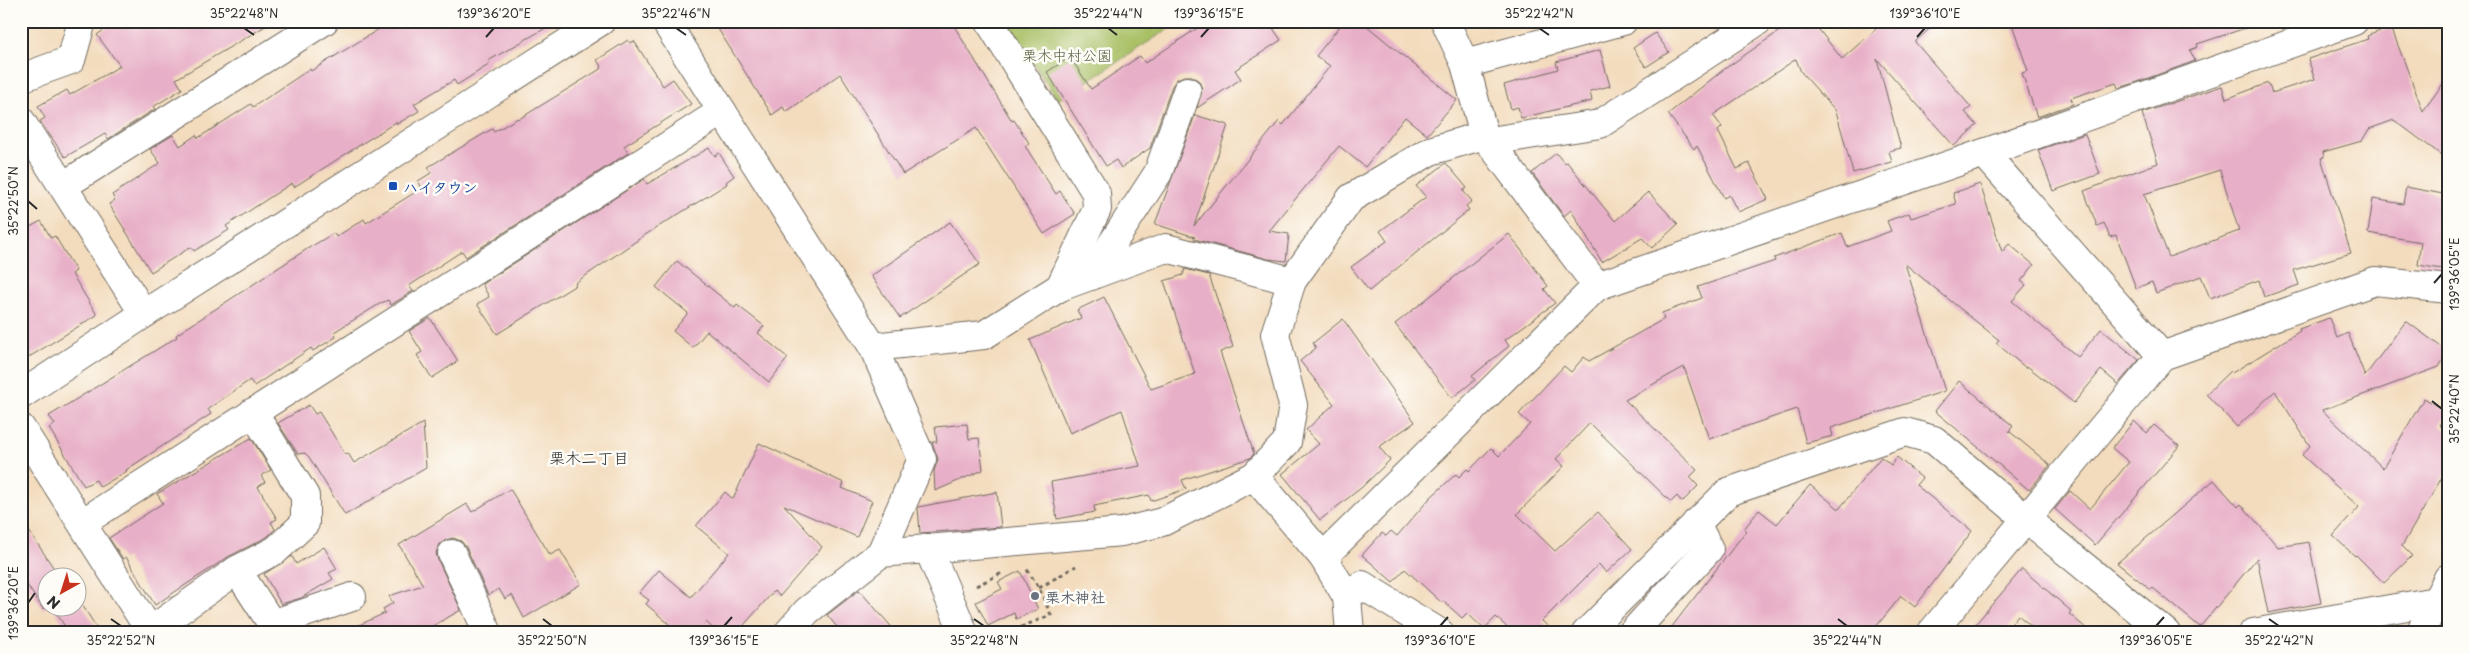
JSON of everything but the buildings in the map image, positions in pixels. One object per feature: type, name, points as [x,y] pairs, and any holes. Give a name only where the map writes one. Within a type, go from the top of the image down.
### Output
[{"type":"street","points":[[21,78],[71,60],[82,21]]},
{"type":"street","points":[[63,186],[324,21]]},
{"type":"street","points":[[21,395],[144,314],[602,21]]},
{"type":"street","points":[[665,21],[873,346],[922,458],[881,553],[807,611],[788,633]]},
{"type":"street","points":[[989,21],[1096,193],[1096,209],[1060,287]]},
{"type":"street","points":[[1445,21],[1465,64],[1487,138],[1597,286]]},
{"type":"street","points":[[1465,64],[1623,21]]},
{"type":"street","points":[[881,553],[1122,532],[1162,522],[1254,476],[1287,442],[1293,405],[1275,334],[1292,281],[1350,198],[1430,151],[1487,138],[1600,124],[1758,21]]},
{"type":"street","points":[[1323,557],[1597,286],[1984,153],[2354,21]]},
{"type":"street","points":[[1091,276],[1158,173],[1187,91]]},
{"type":"street","points":[[82,523],[722,111]]},
{"type":"street","points":[[21,122],[144,314]]},
{"type":"street","points":[[1984,153],[2162,356]]},
{"type":"street","points":[[873,346],[984,335],[1060,287],[1166,248],[1292,281]]},
{"type":"street","points":[[1931,633],[2162,356],[2375,280],[2448,289]]},
{"type":"street","points":[[21,428],[150,631],[237,570],[276,550],[305,523],[305,496],[253,412]]},
{"type":"street","points":[[1586,633],[1728,492],[1905,432],[1934,440],[2026,519],[2166,633]]},
{"type":"street","points":[[1254,476],[1323,557],[1346,597],[1350,633]]},
{"type":"street","points":[[1632,633],[1709,549],[1696,523]]},
{"type":"street","points":[[928,548],[964,633]]},
{"type":"street","points":[[452,554],[488,633]]},
{"type":"street","points":[[237,570],[272,624],[352,597]]},
{"type":"street","points":[[1346,597],[1362,586],[1429,629]]},
{"type":"street","points":[[2253,633],[2442,589]]},
{"type":"street","points":[[2420,633],[2442,589]]},
{"type":"path","points":[[1006,633],[1051,615],[1039,588],[1023,564]]},
{"type":"path","points":[[969,589],[1005,572]]},
{"type":"path","points":[[1039,588],[1066,572]]},
{"type":"green space","name":"栗木中村公園","points":[[1004,21],[1181,21],[1058,100]]},
{"type":"place","name":"ハイタウン","points":[[393,186]]},
{"type":"place","name":"栗木神社","points":[[1035,596]]},
{"type":"district","name":"栗木二丁目","points":[[589,457]]}]
